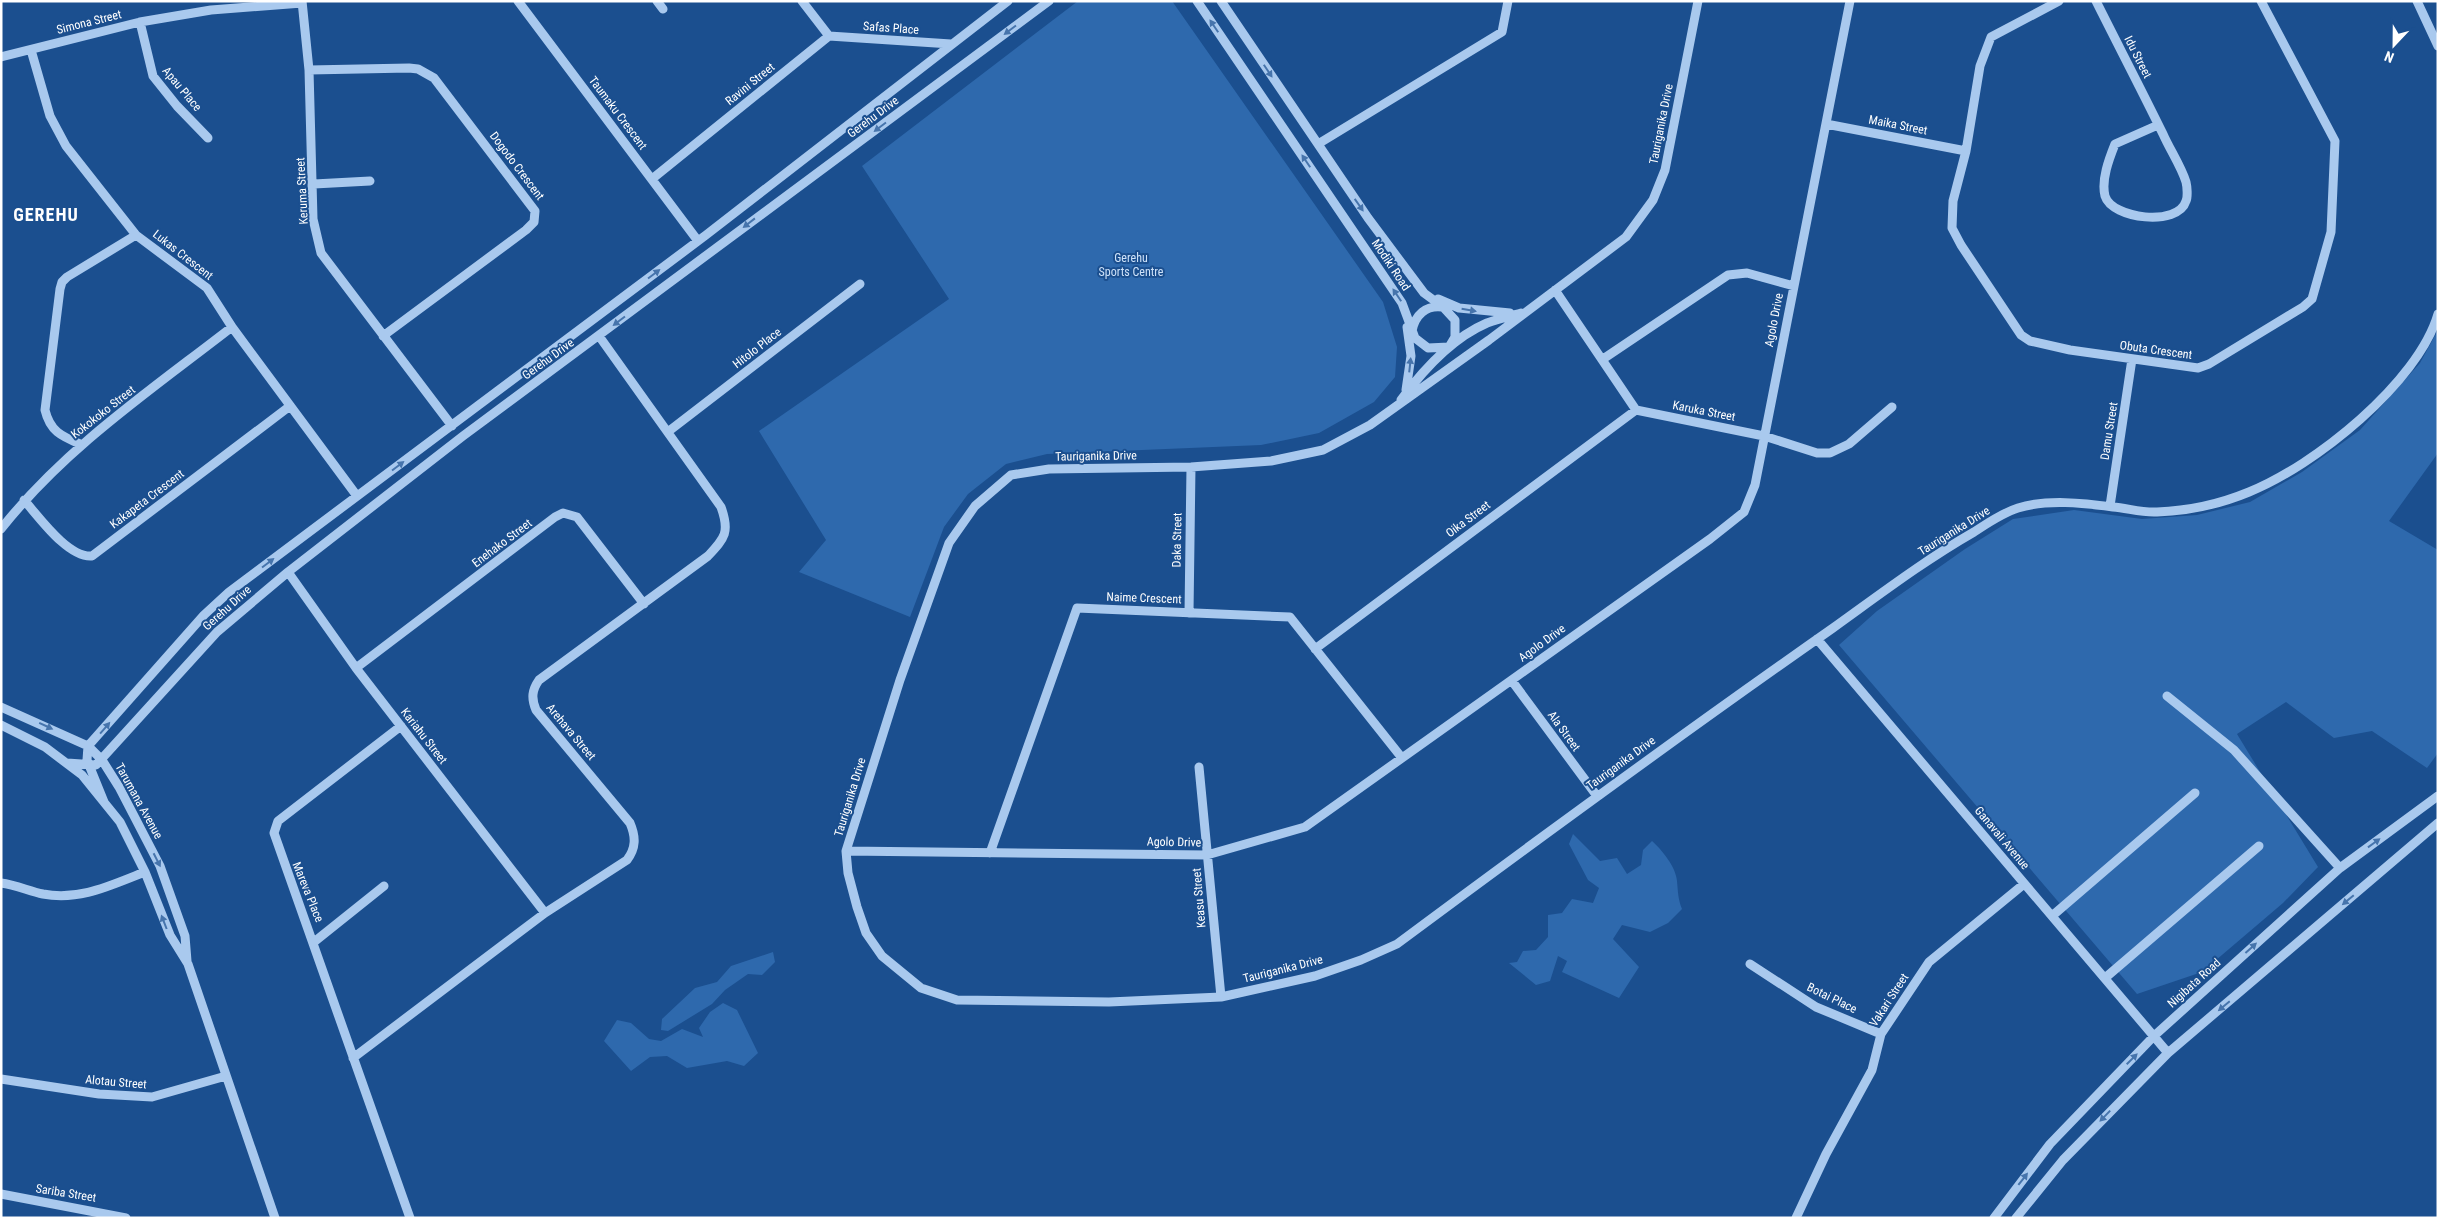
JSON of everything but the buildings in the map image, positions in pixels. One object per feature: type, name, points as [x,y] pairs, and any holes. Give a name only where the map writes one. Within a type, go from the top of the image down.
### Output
[{"type":"street","name":"Taumaku Crescent","points":[[518,1],[698,241]]},
{"type":"street","points":[[802,1],[828,36]]},
{"type":"street","name":"Gerehu Drive","points":[[88,746],[204,615],[223,598],[698,241],[1008,1]]},
{"type":"street","name":"Gerehu Drive","points":[[67,763],[96,765],[217,632],[288,572],[463,436],[1049,1]]},
{"type":"street","name":"Modiki Road","points":[[1197,1],[1402,303],[1406,319],[1415,338],[1428,348],[1449,347],[1455,337],[1455,320],[1443,307],[1424,292],[1363,211],[1221,1]]},
{"type":"street","points":[[1318,144],[1502,32],[1508,1]]},
{"type":"street","name":"Tauriganika Drive","points":[[1698,1],[1665,170],[1653,200],[1626,237],[1489,340],[1370,425],[1323,450],[1271,461],[1191,467],[1048,469],[1011,475],[975,506],[949,543],[900,680],[846,851],[848,873],[866,933],[882,956],[921,988],[957,1000],[990,1001],[1109,1002],[1221,997],[1314,976],[1397,944],[1597,796],[1816,639],[1948,547],[2007,513],[2020,507],[2045,504],[2110,506],[2154,512],[2194,509],[2252,491],[2292,470],[2333,441],[2365,415],[2395,384],[2417,355],[2438,314]]},
{"type":"street","name":"Agolo Drive","points":[[846,851],[1207,855],[1305,827],[1710,539],[1744,512],[1755,485],[1850,1]]},
{"type":"street","name":"Obuta Crescent","points":[[2059,1],[1996,33],[1984,53],[1974,94],[1966,151],[1953,201],[1952,228],[1961,245],[2021,335],[2039,344],[2132,360],[2198,368],[2218,359],[2303,307],[2312,299],[2331,232],[2335,141],[2262,1]]},
{"type":"street","name":"Idu Street","points":[[2096,1],[2158,125]]},
{"type":"street","points":[[2417,1],[2438,46]]},
{"type":"street","name":"Simona Street","points":[[1,57],[140,22],[211,10],[302,2]]},
{"type":"street","name":"Keruma Street","points":[[302,2],[309,70],[314,219],[322,253],[452,426]]},
{"type":"street","name":"Apau Place","points":[[140,22],[153,76],[177,106],[208,138]]},
{"type":"street","name":"Ravini Street","points":[[652,179],[828,36]]},
{"type":"street","name":"Safas Place","points":[[828,36],[951,44]]},
{"type":"street","name":"Lukas Crescent","points":[[31,50],[50,116],[66,146],[136,235],[207,288],[232,327],[357,496]]},
{"type":"street","name":"Dogodo Crescent","points":[[309,70],[409,68],[427,72],[434,78],[535,211],[534,222],[526,230],[383,336]]},
{"type":"street","name":"Maika Street","points":[[1826,124],[1966,151]]},
{"type":"street","points":[[2158,125],[2186,184],[2186,201],[2177,213],[2164,217],[2130,215],[2110,205],[2105,195],[2109,159],[2115,144],[2158,125]]},
{"type":"street","points":[[314,184],[370,180]]},
{"type":"street","points":[[80,444],[58,435],[51,428],[45,410],[60,289],[62,282],[68,277],[136,235]]},
{"type":"street","points":[[1602,359],[1728,275],[1747,273],[1794,286]]},
{"type":"street","name":"Hitolo Place","points":[[669,431],[860,284]]},
{"type":"street","points":[[1555,290],[1636,410]]},
{"type":"street","points":[[1424,292],[1459,308],[1504,313],[1526,311]]},
{"type":"street","points":[[1412,331],[1414,320],[1422,312],[1434,306],[1443,307]]},
{"type":"street","name":"Tauriganika Drive","points":[[1395,407],[1419,375],[1449,347],[1486,324],[1526,311]]},
{"type":"street","points":[[1395,407],[1407,388],[1411,356],[1406,319]]},
{"type":"street","name":"Kokokoko Street","points":[[1,529],[24,500],[80,444],[232,327]]},
{"type":"street","name":"Arehava Street","points":[[353,1058],[545,913],[627,860],[635,842],[630,824],[536,710],[532,694],[539,680],[708,556],[722,542],[725,535],[725,518],[721,507],[669,431],[599,336]]},
{"type":"street","name":"Damu Street","points":[[2110,506],[2132,360]]},
{"type":"street","name":"Kakapeta Crescent","points":[[24,500],[73,552],[85,557],[92,556],[290,406]]},
{"type":"street","name":"Karuka Street","points":[[1636,410],[1764,436],[1816,453],[1838,451],[1892,407]]},
{"type":"street","name":"Oika Street","points":[[1315,648],[1636,410]]},
{"type":"street","name":"Daka Street","points":[[1189,613],[1191,467]]},
{"type":"street","name":"Enehako Street","points":[[356,668],[555,517],[563,513],[577,517],[644,604]]},
{"type":"street","name":"Kariahu Street","points":[[288,572],[356,668],[545,913]]},
{"type":"street","name":"Naime Crescent","points":[[990,853],[1077,608],[1290,617],[1402,758]]},
{"type":"street","name":"Ganavali Avenue","points":[[1816,639],[2168,1053]]},
{"type":"street","name":"Ala Street","points":[[1512,680],[1597,796]]},
{"type":"street","points":[[2167,696],[2234,750],[2340,868]]},
{"type":"street","name":"Tarumana Avenue","points":[[1,707],[88,746],[102,760],[119,787],[160,866],[185,936],[188,964],[275,1218]]},
{"type":"street","name":"Tarumana Avenue","points":[[1,725],[45,748],[82,775],[120,822],[145,872],[170,936],[188,964]]},
{"type":"street","name":"Mareva Place","points":[[401,726],[278,821],[275,827],[275,839],[314,942],[374,1120],[410,1218]]},
{"type":"street","points":[[88,746],[89,765],[104,802]]},
{"type":"street","name":"Keasu Street","points":[[1199,767],[1221,997]]},
{"type":"street","points":[[2052,916],[2195,793]]},
{"type":"street","name":"Nigibata Road","points":[[1994,1218],[2050,1144],[2154,1036],[2340,868],[2438,796]]},
{"type":"street","points":[[2016,1218],[2063,1160],[2168,1053],[2438,823]]},
{"type":"street","points":[[2105,978],[2259,846]]},
{"type":"street","points":[[1,883],[43,894],[84,895],[145,872]]},
{"type":"street","name":"Vakari Street","points":[[1796,1218],[1826,1154],[1872,1070],[1881,1034],[1929,962],[2024,884]]},
{"type":"street","points":[[314,942],[384,886]]},
{"type":"street","name":"Botai Place","points":[[1750,964],[1816,1007],[1881,1034]]},
{"type":"street","name":"Alotau Street","points":[[1,1079],[99,1094],[152,1097],[226,1076]]},
{"type":"street","name":"Sariba Street","points":[[1,1194],[126,1218]]},
{"type":"green space","name":"Gerehu Sports Centre","points":[[1078,1],[1172,1],[1383,302],[1397,347],[1395,377],[1374,402],[1319,433],[1261,445],[1047,454],[1006,464],[968,494],[944,527],[910,617],[799,572],[826,540],[759,431],[949,299],[862,166]]},
{"type":"green space","points":[[2438,330],[2438,453],[2389,521],[2438,550],[2438,753],[2427,768],[2372,731],[2334,738],[2286,702],[2237,734],[2318,867],[2283,903],[2202,972],[2137,994],[1839,645],[1877,611],[1965,549],[2013,519],[2074,510],[2142,519],[2197,515],[2250,502],[2302,472],[2360,430],[2420,363]]},
{"type":"green space","points":[[1573,834],[1600,861],[1617,858],[1627,874],[1641,865],[1643,850],[1652,841],[1668,859],[1676,876],[1682,909],[1668,923],[1650,932],[1622,925],[1613,939],[1639,967],[1619,998],[1562,972],[1567,961],[1558,956],[1550,981],[1536,985],[1509,963],[1517,962],[1523,951],[1536,950],[1548,937],[1548,915],[1562,913],[1572,899],[1593,903],[1599,888],[1588,880],[1569,844]]},
{"type":"green space","points":[[773,952],[775,962],[762,975],[748,974],[725,990],[712,1004],[668,1031],[661,1030],[662,1019],[695,988],[717,982],[731,966]]},
{"type":"green space","points":[[723,1003],[737,1010],[758,1053],[744,1066],[727,1061],[687,1068],[667,1056],[650,1057],[631,1071],[604,1041],[617,1020],[631,1023],[649,1039],[661,1041],[682,1029],[703,1037],[699,1028],[710,1012]]},
{"type":"district","name":"GEREHU","points":[[46,215]]}]
